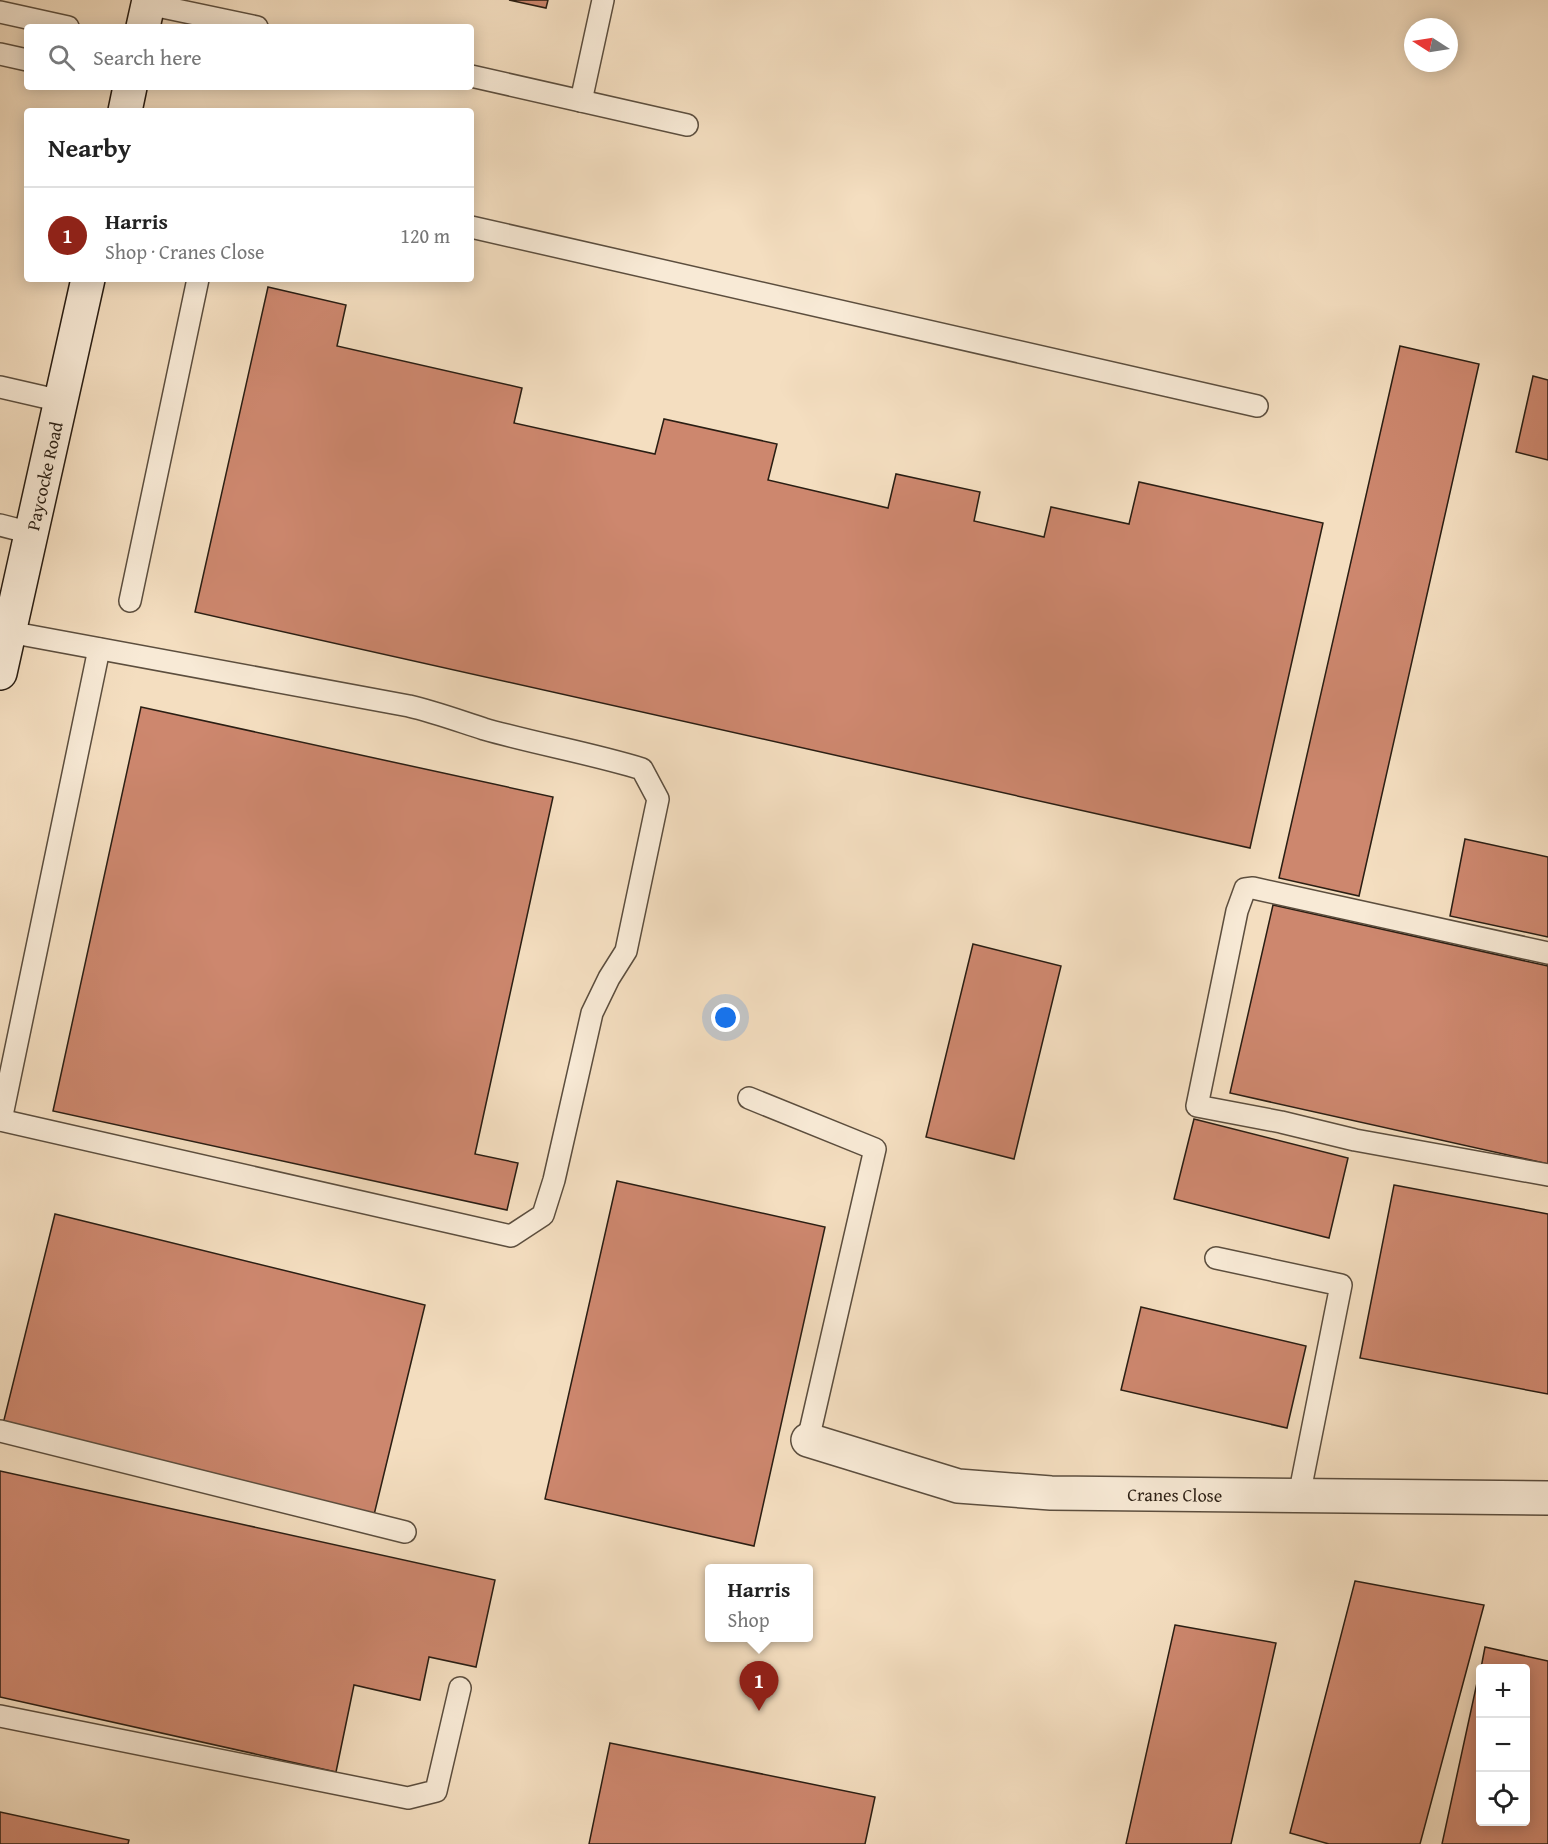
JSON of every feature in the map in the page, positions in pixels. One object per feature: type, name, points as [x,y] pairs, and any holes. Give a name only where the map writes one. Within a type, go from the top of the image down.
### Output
[{"type":"street","points":[[126,108],[129,90]]},
{"type":"street","name":"Paycocke Road","points":[[0,673],[87,282]]},
{"type":"street","name":"Cranes Close","points":[[808,1440],[958,1486],[1051,1493],[1548,1498]]},
{"type":"lane","points":[[581,101],[603,0]]},
{"type":"lane","points":[[147,10],[238,24]]},
{"type":"lane","points":[[0,12],[54,24]]},
{"type":"lane","points":[[0,54],[24,59]]},
{"type":"lane","points":[[474,77],[687,125]]},
{"type":"lane","points":[[474,228],[1257,406]]},
{"type":"lane","points":[[130,601],[197,282]]},
{"type":"lane","points":[[0,387],[61,401]]},
{"type":"lane","points":[[0,525],[32,532]]},
{"type":"lane","points":[[9,632],[409,706],[446,715],[484,729],[602,757],[642,769],[658,799],[626,951],[609,978],[592,1013],[554,1180],[543,1215],[511,1236],[0,1120],[99,649]]},
{"type":"lane","points":[[1548,953],[1264,890],[1245,888],[1242,891],[1237,911],[1197,1106],[1281,1122],[1355,1140],[1548,1175]]},
{"type":"lane","points":[[749,1098],[875,1149],[808,1440]]},
{"type":"lane","points":[[1216,1258],[1341,1285],[1299,1496]]},
{"type":"lane","points":[[0,1431],[405,1532]]},
{"type":"lane","points":[[0,1716],[408,1798],[436,1791],[460,1688]]},
{"type":"building","points":[[509,0],[548,0],[546,8]]},
{"type":"building","points":[[268,287],[346,305],[337,346],[522,388],[514,423],[655,454],[664,419],[777,444],[768,480],[888,508],[896,474],[980,492],[974,521],[1044,537],[1051,507],[1129,524],[1139,482],[1323,523],[1250,848],[195,612]]},
{"type":"building","points":[[1400,346],[1479,364],[1359,896],[1279,878]]},
{"type":"building","points":[[1533,376],[1548,380],[1548,460],[1516,452]]},
{"type":"building","points":[[141,707],[553,797],[475,1154],[518,1163],[507,1210],[53,1111]]},
{"type":"building","points":[[1465,839],[1548,857],[1548,937],[1450,916]]},
{"type":"building","points":[[1273,905],[1548,966],[1548,1164],[1230,1093]]},
{"type":"building","points":[[973,944],[1061,966],[1014,1159],[926,1137]]},
{"type":"building","points":[[1194,1119],[1348,1158],[1329,1238],[1174,1199]]},
{"type":"building","points":[[617,1181],[825,1227],[754,1546],[545,1499]]},
{"type":"building","points":[[1394,1185],[1548,1214],[1548,1394],[1360,1358]]},
{"type":"building","points":[[55,1214],[425,1305],[373,1519],[2,1428]]},
{"type":"building","points":[[1141,1307],[1306,1346],[1287,1428],[1121,1390]]},
{"type":"building","points":[[0,1471],[495,1580],[476,1667],[429,1657],[420,1700],[354,1685],[336,1772],[0,1697]]},
{"type":"building","points":[[1355,1581],[1484,1605],[1420,1844],[1329,1844],[1290,1833]]},
{"type":"building","points":[[1175,1625],[1276,1643],[1231,1844],[1126,1844]]},
{"type":"building","points":[[1485,1647],[1548,1661],[1548,1844],[1442,1844],[1476,1687],[1476,1826],[1530,1826],[1530,1664],[1482,1664]]},
{"type":"building","points":[[610,1743],[875,1797],[865,1844],[589,1844]]},
{"type":"building","points":[[0,1812],[129,1840],[128,1844],[0,1844]]},
{"type":"place","name":"Harris","points":[[759,1711]]}]
